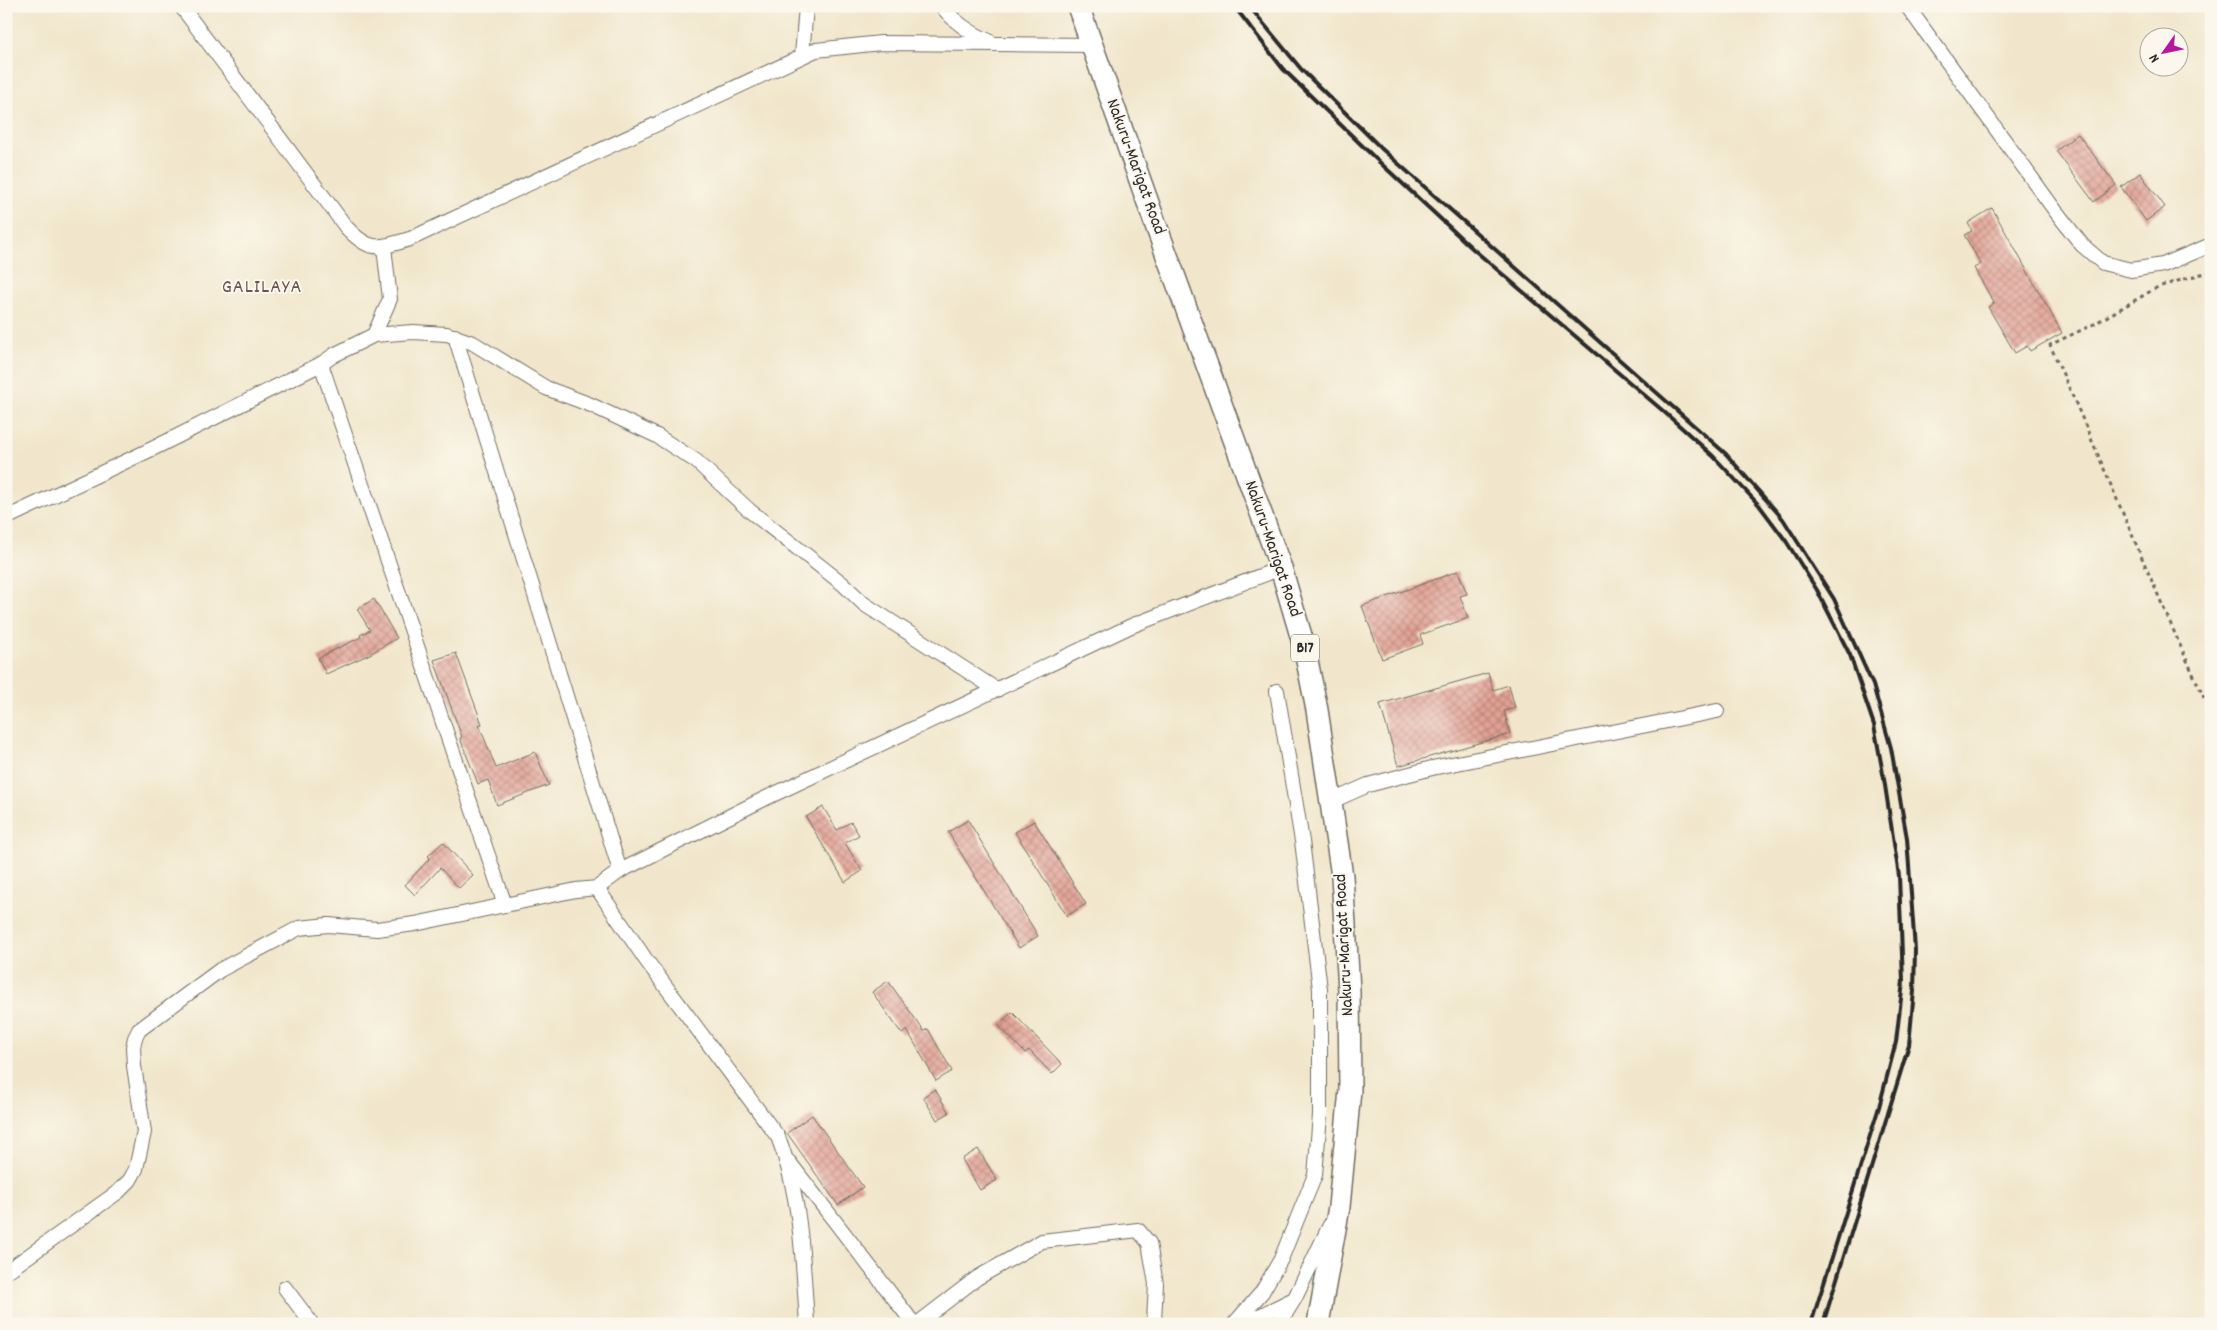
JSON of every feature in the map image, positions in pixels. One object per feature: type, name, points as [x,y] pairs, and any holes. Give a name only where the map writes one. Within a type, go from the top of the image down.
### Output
[{"type":"main road","name":"Nakuru-Marigat Road","points":[[1078,6],[1281,568],[1304,646],[1332,801],[1342,876],[1349,990],[1350,1090],[1338,1207],[1318,1324]]},
{"type":"street","points":[[181,6],[346,227],[366,245],[384,247],[410,239],[816,50],[881,43],[1091,45]]},
{"type":"street","points":[[802,56],[806,6]]},
{"type":"street","points":[[942,6],[950,16],[972,33],[993,44]]},
{"type":"street","points":[[1907,6],[2054,209],[2082,245],[2103,262],[2131,270],[2163,265],[2211,245]]},
{"type":"street","points":[[374,335],[390,299],[384,247]]},
{"type":"street","points":[[6,518],[154,448],[321,364],[334,355],[374,335],[413,332],[447,334],[473,343],[546,388],[591,405],[649,432],[688,456],[750,511],[843,584],[864,604],[997,690]]},
{"type":"street","points":[[455,336],[620,872]]},
{"type":"street","points":[[321,364],[505,905]]},
{"type":"street","points":[[6,1272],[118,1192],[130,1180],[136,1169],[144,1132],[133,1047],[139,1030],[220,970],[299,928],[328,925],[377,929],[415,924],[576,890],[597,888],[620,872],[764,799],[1130,626],[1281,568]]},
{"type":"street","points":[[1234,1324],[1262,1292],[1281,1259],[1315,1175],[1320,1115],[1320,989],[1302,841],[1277,691]]},
{"type":"street","points":[[1332,801],[1368,785],[1432,768],[1717,710]]},
{"type":"street","points":[[597,888],[646,960],[778,1137],[786,1158],[796,1212],[807,1324]]},
{"type":"street","points":[[786,1158],[915,1324],[977,1278],[1042,1241],[1138,1230],[1149,1243],[1156,1284],[1154,1320],[1159,1324]]},
{"type":"street","points":[[1279,1324],[1295,1298],[1338,1207]]},
{"type":"street","points":[[285,1288],[312,1324]]},
{"type":"street","points":[[1243,1324],[1295,1298]]},
{"type":"path","points":[[2211,271],[2158,287],[2094,324],[2050,345],[2101,458],[2178,641],[2206,702],[2211,705]]},
{"type":"building","points":[[2078,134],[2116,185],[2094,202],[2056,151]]},
{"type":"building","points":[[2140,173],[2165,207],[2146,221],[2121,187]]},
{"type":"building","points":[[1992,208],[2062,333],[2030,351],[2027,346],[2015,353],[1988,307],[1994,303],[1974,268],[1981,264],[1964,235],[1972,231],[1968,223]]},
{"type":"building","points":[[1458,571],[1467,594],[1460,596],[1468,618],[1420,635],[1423,644],[1382,659],[1362,606]]},
{"type":"building","points":[[374,599],[397,638],[370,654],[326,674],[318,658],[361,637],[360,635],[370,630],[357,609]]},
{"type":"building","points":[[456,653],[482,724],[479,725],[496,768],[535,752],[549,785],[497,805],[488,780],[478,784],[460,738],[462,737],[434,660]]},
{"type":"building","points":[[1488,673],[1493,690],[1509,685],[1515,708],[1504,711],[1510,734],[1398,766],[1380,704]]},
{"type":"building","points":[[823,807],[837,830],[851,822],[859,835],[845,843],[862,871],[845,882],[806,817]]},
{"type":"building","points":[[968,820],[1038,936],[1019,948],[948,832]]},
{"type":"building","points":[[1034,821],[1086,904],[1067,916],[1015,832]]},
{"type":"building","points":[[443,842],[473,875],[459,888],[440,868],[415,895],[405,885],[430,858],[428,856]]},
{"type":"building","points":[[888,981],[924,1031],[928,1029],[952,1071],[936,1081],[907,1030],[902,1034],[872,992]]},
{"type":"building","points":[[1012,1012],[1062,1064],[1052,1074],[1029,1050],[1025,1053],[998,1025]]},
{"type":"building","points":[[935,1089],[949,1113],[937,1120],[923,1097]]},
{"type":"building","points":[[812,1115],[863,1187],[838,1205],[787,1133]]},
{"type":"building","points":[[978,1149],[997,1180],[980,1190],[962,1159]]},
{"type":"railway","points":[[1234,6],[1283,69],[1375,158],[1473,249],[1662,410],[1713,456],[1759,505],[1786,541],[1817,590],[1850,655],[1874,725],[1884,779],[1899,876],[1903,981],[1896,1042],[1879,1107],[1811,1324]]},
{"type":"railway","points":[[1249,6],[1301,69],[1383,150],[1726,454],[1783,519],[1834,599],[1873,685],[1891,748],[1907,838],[1915,950],[1914,991],[1909,1045],[1823,1324]]},
{"type":"district","name":"GALILAYA","points":[[262,288]]}]
